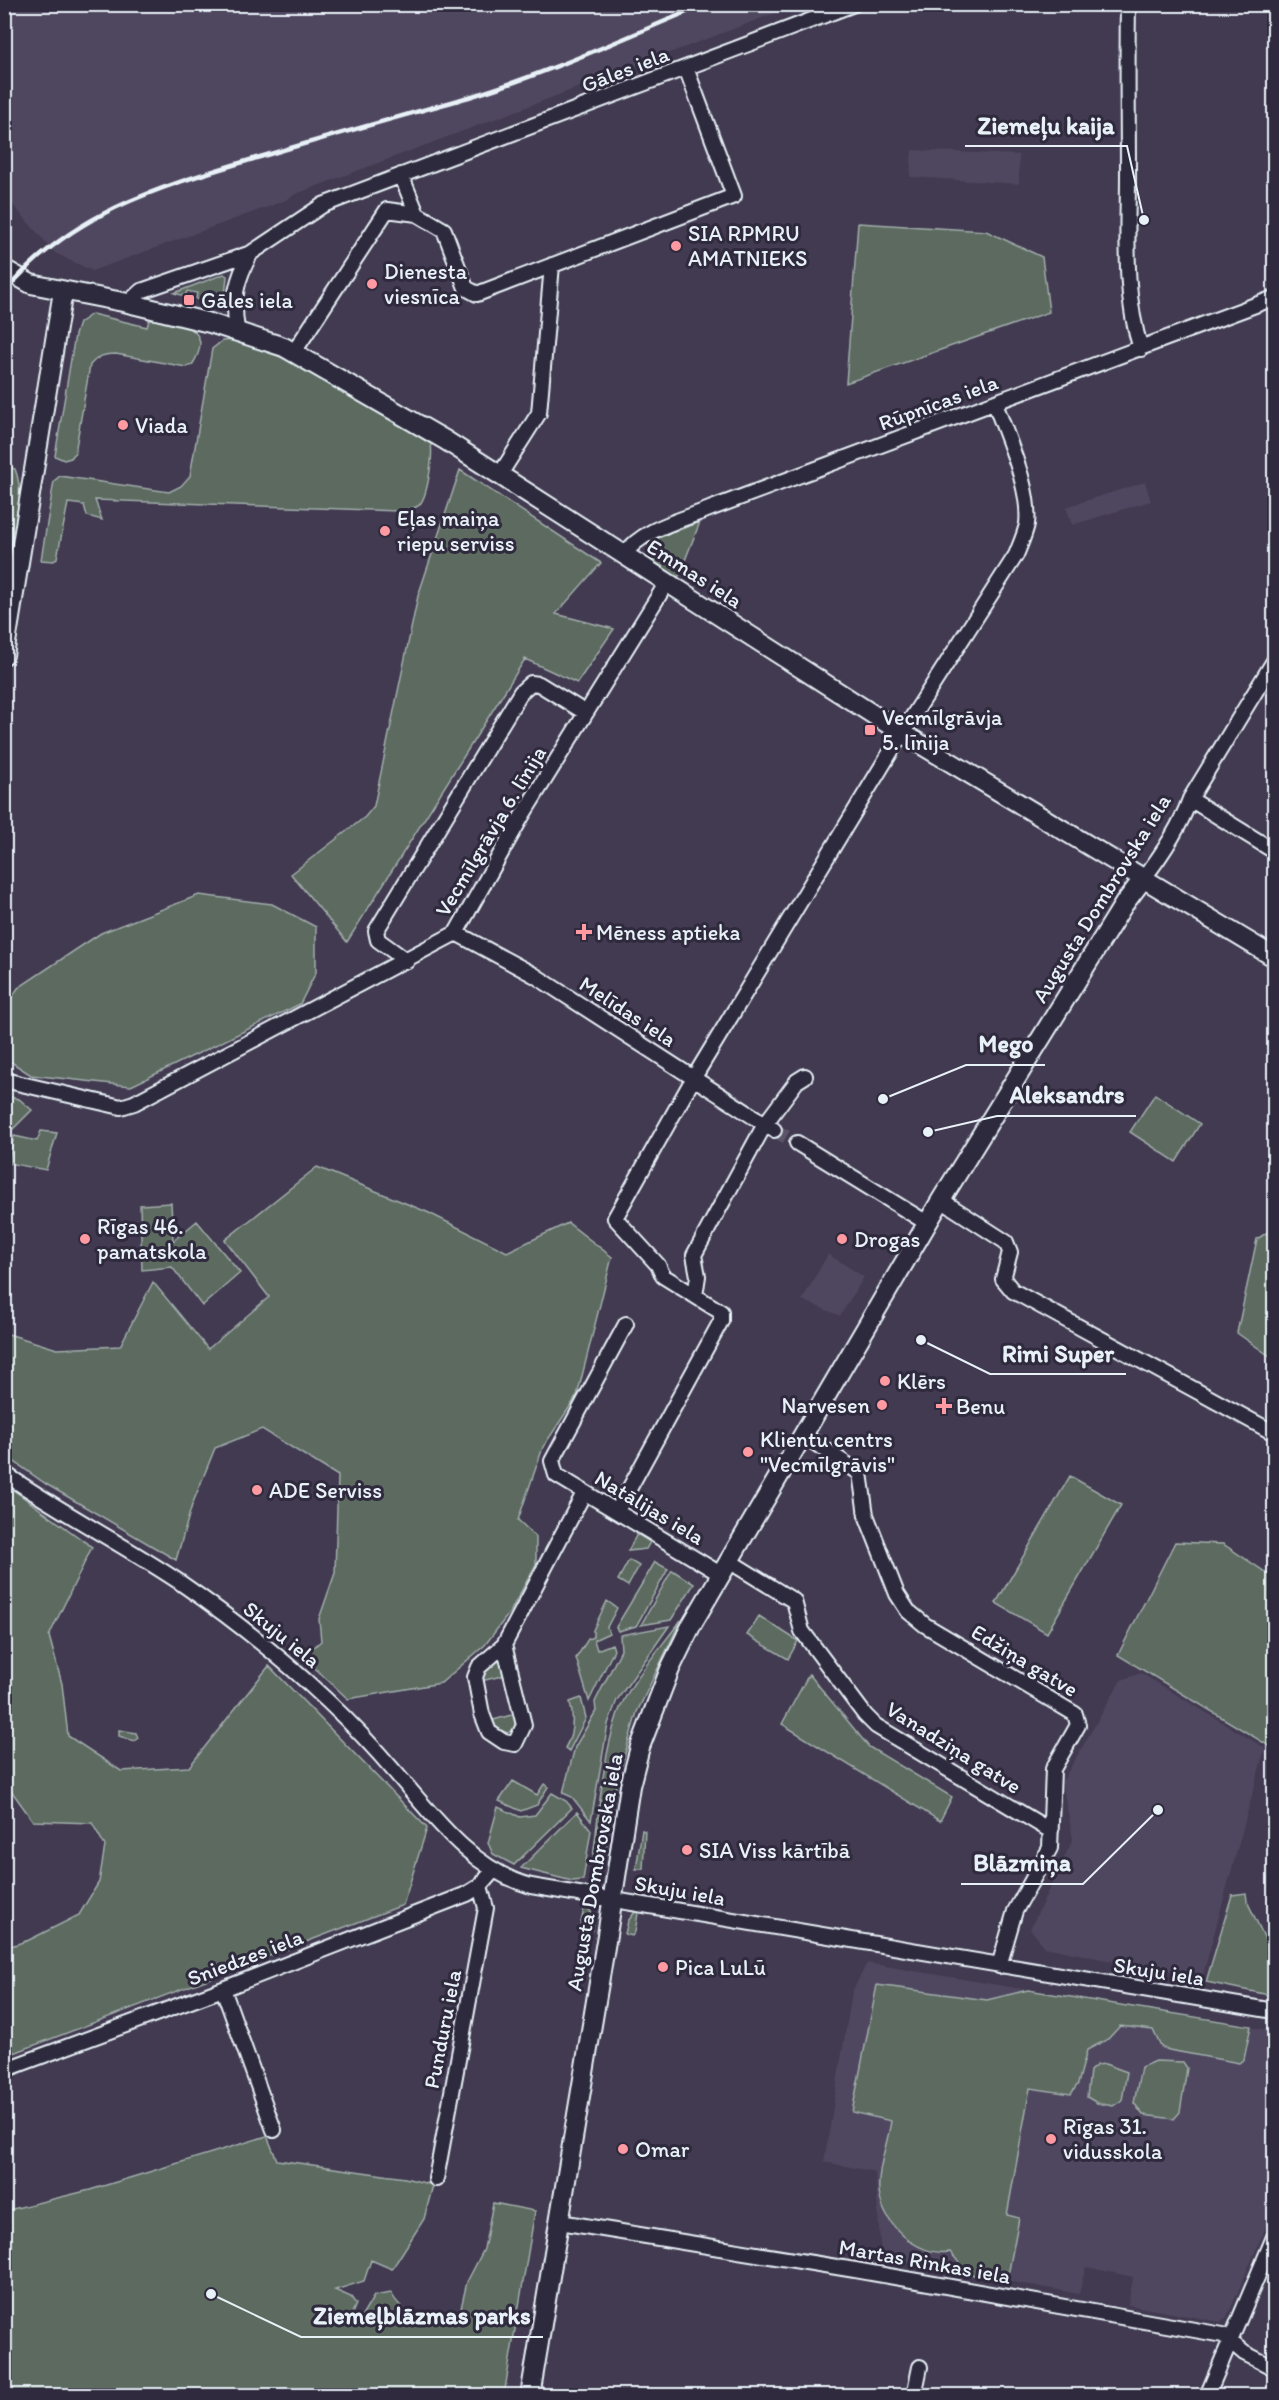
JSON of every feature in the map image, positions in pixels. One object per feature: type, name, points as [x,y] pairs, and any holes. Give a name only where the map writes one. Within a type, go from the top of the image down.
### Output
[{"type":"main road","name":"Emmas iela","points":[[4,269],[31,284],[128,303],[237,330],[273,341],[294,352],[403,414],[902,733],[1143,879],[1273,953]]},
{"type":"main road","points":[[4,655],[63,291]]},
{"type":"main road","name":"Augusta Dombrovska iela","points":[[530,2396],[630,1786],[640,1747],[692,1624],[927,1223],[1124,904],[1143,879]]},
{"type":"street","name":"Gāles iela","points":[[128,303],[141,291],[251,254],[323,205],[854,4]]},
{"type":"street","points":[[1128,4],[1128,242],[1130,290],[1141,349]]},
{"type":"street","points":[[294,352],[387,210],[417,214],[444,230],[466,288],[477,294],[734,196],[686,68]]},
{"type":"street","points":[[401,175],[417,214]]},
{"type":"street","name":"Gāles iela","points":[[237,330],[234,293],[236,283],[251,254]]},
{"type":"street","points":[[499,476],[539,413],[552,265]]},
{"type":"street","name":"Rūpnīcas iela","points":[[623,555],[634,542],[646,535],[712,508],[1275,298]]},
{"type":"street","points":[[617,1511],[722,1321],[721,1312],[663,1276],[658,1265],[615,1218],[693,1078],[902,733],[1016,555],[1026,526],[1027,509],[1020,475],[995,403]]},
{"type":"street","name":"Vecmīlgrāvja 6. līnija","points":[[4,1080],[121,1107],[159,1091],[456,933],[522,816],[666,584]]},
{"type":"street","name":"Augusta Dombrovska iela","points":[[1143,879],[1273,665]]},
{"type":"street","points":[[407,961],[378,940],[376,931],[521,692],[531,683],[539,684],[586,713]]},
{"type":"street","points":[[1190,799],[1275,851]]},
{"type":"street","name":"Melīdas iela","points":[[456,933],[534,975],[770,1127]]},
{"type":"street","points":[[695,1296],[699,1276],[694,1255],[797,1082],[805,1076]]},
{"type":"street","points":[[797,1143],[927,1223]]},
{"type":"street","points":[[941,1200],[1006,1242],[1010,1252],[1003,1279],[1013,1291],[1275,1433]]},
{"type":"street","name":"Natālijas iela","points":[[626,1324],[552,1461],[556,1475],[584,1493],[725,1568]]},
{"type":"street","name":"Edžiņa gatve","points":[[803,1435],[860,1473],[866,1515],[897,1594],[908,1611],[925,1625],[1075,1714],[1078,1725],[1053,1769],[1050,1848],[1015,1911],[999,1966]]},
{"type":"street","name":"Skuju iela","points":[[4,1473],[178,1582],[285,1661],[341,1712],[438,1820],[493,1871],[508,1880],[612,1900],[1275,2011]]},
{"type":"street","points":[[504,1645],[524,1725],[515,1744],[504,1742],[489,1732],[482,1714],[475,1677],[479,1666],[504,1645],[584,1493]]},
{"type":"street","name":"Vanadziņa gatve","points":[[725,1568],[794,1600],[802,1631],[865,1715],[876,1726],[1051,1830]]},
{"type":"street","name":"Sniedzes iela","points":[[6,2065],[223,1989],[480,1886],[493,1871]]},
{"type":"street","name":"Punduru iela","points":[[436,2179],[486,1908],[480,1886]]},
{"type":"street","points":[[223,1989],[274,2130]]},
{"type":"street","name":"Martas Rinkas iela","points":[[560,2222],[950,2286],[1223,2335],[1244,2353],[1275,2368]]},
{"type":"street","points":[[1207,2396],[1275,2237]]},
{"type":"street","points":[[914,2396],[920,2367]]},
{"type":"shaded area","points":[[5,4],[797,5],[296,194],[284,201],[92,271],[55,253],[5,196]]},
{"type":"shaded area","points":[[912,150],[1019,155],[1019,184],[910,177]]},
{"type":"shaded area","points":[[1145,482],[1151,501],[1072,525],[1066,507]]},
{"type":"shaded area","points":[[828,1254],[864,1277],[840,1316],[802,1300]]},
{"type":"shaded area","points":[[1141,1673],[1265,1748],[1203,1975],[1134,1966],[1045,1947],[1030,1929],[1073,1839],[1062,1782],[1121,1680]]},
{"type":"shaded area","name":"Rīgas 31. vidusskola","points":[[867,1963],[1274,2031],[1274,2209],[1227,2317],[1220,2322],[1128,2305],[1133,2277],[1086,2267],[1079,2294],[881,2257],[875,2172],[824,2162],[852,1992]]},
{"type":"green space","points":[[858,223],[986,231],[1042,257],[1049,312],[846,383]]},
{"type":"green space","points":[[224,274],[227,276],[224,306],[196,299],[197,293],[187,291],[185,296],[174,293]]},
{"type":"green space","points":[[92,314],[147,327],[149,320],[171,322],[190,329],[197,334],[200,342],[192,365],[186,367],[116,354],[96,359],[90,365],[75,453],[71,458],[64,460],[55,456],[75,335],[79,323]]},
{"type":"green space","points":[[239,340],[318,372],[431,444],[430,467],[422,502],[411,509],[398,511],[95,500],[102,520],[87,516],[84,505],[68,503],[57,558],[54,561],[41,560],[54,481],[60,476],[169,492],[181,486],[190,476],[212,349],[222,341]]},
{"type":"green space","points":[[5,465],[15,469],[20,497],[17,530],[5,593]]},
{"type":"green space","points":[[460,470],[601,563],[556,614],[614,629],[577,683],[525,659],[347,942],[291,874],[365,817],[374,806],[418,596]]},
{"type":"green space","points":[[700,522],[678,578],[651,559],[647,553],[649,546],[645,543]]},
{"type":"green space","points":[[199,895],[272,904],[316,927],[316,972],[300,1004],[131,1086],[31,1075],[5,1058],[5,1008],[18,988],[101,933]]},
{"type":"green space","points":[[1155,1094],[1200,1124],[1176,1162],[1130,1132]]},
{"type":"green space","points":[[5,1096],[19,1099],[32,1110],[12,1130],[5,1129]]},
{"type":"green space","points":[[41,1131],[57,1133],[46,1170],[8,1163],[14,1136],[37,1141]]},
{"type":"green space","points":[[317,1167],[427,1212],[507,1252],[568,1223],[612,1257],[577,1396],[543,1447],[518,1520],[536,1537],[536,1564],[510,1612],[485,1645],[441,1683],[348,1699],[303,1657],[321,1641],[319,1619],[335,1573],[338,1476],[262,1429],[215,1448],[192,1505],[176,1560],[46,1484],[5,1455],[5,1333],[57,1349],[120,1346],[153,1282],[208,1349],[269,1297],[225,1240]]},
{"type":"green space","points":[[171,1203],[173,1241],[197,1221],[240,1273],[202,1306],[172,1267],[142,1270],[140,1205]]},
{"type":"green space","points":[[1274,1228],[1274,1359],[1237,1333],[1257,1239]]},
{"type":"green space","points":[[1070,1476],[1121,1505],[1047,1633],[996,1603]]},
{"type":"green space","points":[[5,1484],[92,1547],[49,1636],[62,1684],[68,1736],[121,1771],[189,1767],[269,1666],[427,1828],[403,1905],[14,2053],[5,2022],[5,1948],[29,1940],[79,1915],[99,1882],[105,1846],[92,1823],[33,1821],[5,1782]]},
{"type":"green space","points":[[637,1534],[650,1542],[646,1549],[628,1551]]},
{"type":"green space","points":[[1175,1542],[1223,1544],[1274,1578],[1274,1749],[1118,1655]]},
{"type":"green space","points":[[629,1560],[639,1566],[628,1586],[618,1580]]},
{"type":"green space","points":[[655,1562],[668,1569],[636,1626],[618,1631],[616,1627]]},
{"type":"green space","points":[[672,1570],[694,1584],[671,1620],[641,1625]]},
{"type":"green space","points":[[607,1601],[617,1608],[607,1627],[609,1633],[594,1640],[597,1650],[612,1644],[614,1650],[589,1701],[576,1658],[588,1639],[593,1637],[593,1630]]},
{"type":"green space","points":[[759,1616],[798,1641],[788,1659],[747,1635]]},
{"type":"green space","points":[[681,1620],[637,1712],[616,1785],[603,1865],[596,1864],[593,1858],[602,1787],[617,1716],[637,1679]]},
{"type":"green space","points":[[669,1626],[617,1700],[608,1724],[591,1821],[572,1797],[563,1793],[575,1747],[596,1711],[595,1702],[621,1650],[620,1635]]},
{"type":"green space","points":[[494,1660],[501,1662],[506,1675],[481,1681],[483,1670]]},
{"type":"green space","points":[[809,1674],[869,1747],[952,1797],[940,1821],[782,1724]]},
{"type":"green space","points":[[581,1698],[586,1718],[569,1751],[565,1748],[572,1725],[570,1702]]},
{"type":"green space","points":[[515,1714],[515,1728],[508,1733],[496,1729],[490,1721]]},
{"type":"green space","points":[[119,1730],[136,1733],[138,1738],[134,1741],[119,1736]]},
{"type":"green space","points":[[513,1781],[537,1795],[544,1784],[548,1787],[537,1805],[521,1811],[499,1801]]},
{"type":"green space","points":[[552,1793],[566,1801],[572,1808],[514,1865],[493,1854],[488,1843],[498,1807],[520,1817],[535,1815]]},
{"type":"green space","points":[[577,1812],[591,1830],[583,1880],[572,1881],[521,1868]]},
{"type":"green space","points":[[642,1830],[645,1831],[643,1869],[636,1869]]},
{"type":"green space","points":[[1246,1893],[1247,1901],[1274,1958],[1274,1996],[1206,1982],[1232,1895]]},
{"type":"green space","points":[[585,1904],[593,1915],[593,1930],[580,1927]]},
{"type":"green space","points":[[635,1912],[638,1913],[635,1932],[632,1936],[625,1934],[628,1921]]},
{"type":"green space","points":[[877,1985],[987,2000],[1028,1990],[1251,2026],[1244,2059],[1239,2063],[1169,2050],[1161,2047],[1153,2030],[1120,2026],[1108,2039],[1087,2050],[1078,2084],[1071,2094],[1030,2088],[1007,2215],[1019,2218],[1007,2281],[969,2274],[950,2252],[925,2249],[914,2243],[894,2226],[882,2204],[879,2183],[891,2121],[852,2112]]},
{"type":"green space","points":[[1155,2061],[1183,2062],[1187,2068],[1180,2112],[1174,2119],[1143,2115],[1134,2103],[1141,2067]]},
{"type":"green space","points":[[1105,2064],[1127,2072],[1122,2100],[1113,2106],[1097,2103],[1087,2097],[1090,2071],[1097,2065]]},
{"type":"green space","points":[[267,2136],[277,2160],[405,2178],[433,2185],[424,2219],[392,2269],[371,2260],[364,2281],[335,2290],[351,2297],[356,2304],[351,2316],[361,2318],[374,2296],[391,2293],[404,2309],[411,2313],[428,2318],[458,2321],[467,2282],[484,2249],[493,2203],[535,2211],[504,2395],[5,2395],[4,2211],[90,2190]]},
{"type":"tunnel","points":[[774,1130],[797,1143]]},
{"type":"railway","points":[[4,293],[30,265],[59,241],[121,205],[154,191],[224,168],[498,88],[558,66],[706,4]]},
{"type":"place","name":"Ziemeļu kaija","points":[[1144,220]]},
{"type":"place","name":"SIA RPMRU AMATNIEKS","points":[[676,246]]},
{"type":"place","name":"Dienesta viesnīca","points":[[372,284]]},
{"type":"place","name":"Gāles iela","points":[[189,300]]},
{"type":"place","name":"Viada","points":[[123,425]]},
{"type":"place","name":"Eļas maiņa riepu serviss","points":[[385,531]]},
{"type":"place","name":"Vecmīlgrāvja 5. līnija","points":[[870,730]]},
{"type":"place","name":"Mēness aptieka","points":[[584,932]]},
{"type":"place","name":"Mego","points":[[883,1099]]},
{"type":"place","name":"Aleksandrs","points":[[928,1132]]},
{"type":"place","name":"Rīgas 46. pamatskola","points":[[85,1239]]},
{"type":"place","name":"Drogas","points":[[842,1239]]},
{"type":"place","name":"Rimi Super","points":[[921,1340]]},
{"type":"place","name":"Klērs","points":[[885,1381]]},
{"type":"place","name":"Narvesen","points":[[882,1405]]},
{"type":"place","name":"Benu","points":[[944,1406]]},
{"type":"place","name":"Klientu centrs \"Vecmīlgrāvis\"","points":[[748,1452]]},
{"type":"place","name":"ADE Serviss","points":[[257,1490]]},
{"type":"place","name":"Blāzmiņa","points":[[1158,1810]]},
{"type":"place","name":"SIA Viss kārtībā","points":[[687,1850]]},
{"type":"place","name":"Pica LuLū","points":[[663,1967]]},
{"type":"place","name":"Rīgas 31. vidusskola","points":[[1051,2139]]},
{"type":"place","name":"Omar","points":[[623,2149]]},
{"type":"place","name":"Ziemeļblāzmas parks","points":[[211,2294]]}]
